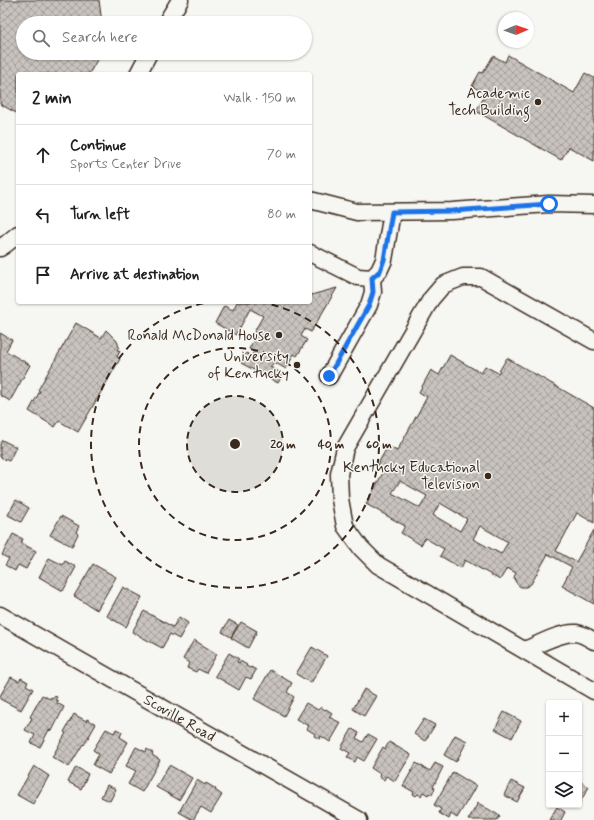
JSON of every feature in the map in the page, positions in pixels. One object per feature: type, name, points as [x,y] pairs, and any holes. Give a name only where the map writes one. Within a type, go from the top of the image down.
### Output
[{"type":"street","points":[[170,16],[180,0]]},
{"type":"street","points":[[139,72],[146,60]]},
{"type":"street","points":[[312,200],[358,212],[452,211],[549,204],[594,205]]},
{"type":"street","points":[[312,253],[358,277],[372,278],[380,271],[384,260],[392,212]]},
{"type":"street","points":[[0,248],[16,236]]},
{"type":"street","points":[[594,341],[482,277],[463,277],[443,285],[431,299],[345,448],[339,474],[340,499],[345,526],[361,548],[378,565],[594,691]]},
{"type":"street","points":[[329,376],[369,305],[373,292],[372,278]]},
{"type":"street","name":"Scoville Road","points":[[0,615],[359,820]]},
{"type":"street","points":[[524,650],[564,634],[577,633],[594,641]]},
{"type":"building","points":[[0,0],[99,0],[101,16],[16,16],[16,60],[97,60],[90,72],[16,72],[16,113],[0,104]]},
{"type":"building","name":"Academic Tech Building","points":[[508,55],[574,93],[585,73],[594,78],[594,161],[569,147],[561,160],[476,111],[486,94],[472,86],[480,72],[483,73],[493,56],[505,62]]},
{"type":"building","name":"Ronald McDonald House","points":[[337,288],[311,332],[305,329],[301,336],[307,340],[297,356],[294,354],[286,369],[274,362],[270,367],[283,374],[278,383],[241,363],[246,353],[251,356],[254,352],[249,349],[257,334],[254,332],[263,316],[250,309],[236,335],[215,323],[224,306],[233,310],[236,304],[312,304],[312,295]]},
{"type":"building","points":[[76,323],[101,338],[106,330],[117,341],[119,347],[117,350],[120,351],[117,357],[120,359],[78,432],[59,421],[55,427],[29,411],[40,391],[38,390]]},
{"type":"building","points":[[0,333],[12,340],[6,351],[30,365],[10,401],[0,395]]},
{"type":"building","name":"Kentucky Educational Television","points":[[450,355],[481,373],[485,366],[498,373],[507,358],[594,408],[594,523],[577,513],[556,551],[576,562],[594,530],[594,604],[562,586],[572,567],[548,554],[531,584],[526,587],[521,587],[515,581],[514,577],[516,573],[507,568],[500,580],[465,560],[461,568],[440,556],[444,549],[425,538],[421,545],[401,533],[405,526],[366,504],[384,471],[376,467],[388,446],[397,451],[427,397],[419,392],[431,370],[439,375]],"holes":[[[400,481],[427,496],[420,508],[392,493]],[[440,503],[467,519],[460,531],[433,515]],[[480,526],[508,542],[501,554],[473,539]]]},
{"type":"building","points":[[2,440],[16,447],[9,461],[0,457],[0,444]]},
{"type":"building","points":[[16,500],[29,508],[21,522],[8,515]]},
{"type":"building","points":[[61,516],[79,526],[76,532],[78,534],[72,546],[50,535]]},
{"type":"building","points":[[13,534],[23,539],[21,543],[36,551],[26,569],[18,565],[15,571],[5,565],[9,559],[2,555]]},
{"type":"building","points":[[49,558],[63,565],[65,561],[76,567],[63,591],[39,577]]},
{"type":"building","points":[[93,564],[116,577],[97,610],[74,596]]},
{"type":"building","points":[[123,587],[142,597],[126,627],[107,616]]},
{"type":"building","points":[[144,611],[173,627],[179,617],[188,623],[179,639],[170,634],[162,648],[132,632]]},
{"type":"building","points":[[229,620],[238,625],[231,637],[222,632]]},
{"type":"building","points":[[241,622],[257,631],[248,648],[231,638]]},
{"type":"building","points":[[194,640],[217,654],[206,673],[198,669],[196,672],[187,668],[189,663],[183,659]]},
{"type":"building","points":[[312,647],[327,656],[311,683],[296,674]]},
{"type":"building","points":[[229,653],[239,659],[237,662],[239,663],[240,661],[247,665],[246,666],[256,670],[251,679],[246,677],[239,690],[215,676]]},
{"type":"building","points":[[270,670],[292,683],[287,692],[294,697],[284,716],[254,699]]},
{"type":"building","points":[[11,677],[19,681],[21,678],[28,682],[26,685],[33,689],[21,710],[0,699],[0,696]]},
{"type":"building","points":[[364,689],[376,696],[364,716],[353,709]]},
{"type":"building","points":[[42,695],[50,699],[54,696],[57,697],[55,700],[58,701],[57,703],[64,707],[52,731],[49,730],[40,747],[31,743],[35,735],[25,730]]},
{"type":"building","points":[[306,703],[318,710],[321,707],[325,710],[326,709],[332,713],[329,717],[341,723],[330,742],[321,736],[320,739],[314,736],[315,734],[307,729],[309,726],[296,719]]},
{"type":"building","points":[[504,712],[521,721],[512,738],[495,729]]},
{"type":"building","points":[[74,714],[86,721],[87,719],[96,724],[69,767],[52,757],[66,733],[64,732]]},
{"type":"building","points":[[424,719],[435,725],[425,741],[414,734]]},
{"type":"building","points":[[106,729],[114,733],[116,729],[122,732],[120,737],[128,742],[109,774],[93,765],[99,754],[93,750]]},
{"type":"building","points":[[352,729],[359,733],[356,738],[363,742],[368,734],[377,739],[364,761],[357,757],[355,762],[347,757],[350,753],[341,748]]},
{"type":"building","points":[[455,735],[467,741],[456,762],[444,755]]},
{"type":"building","points":[[389,742],[411,755],[395,781],[386,776],[384,780],[379,777],[380,774],[371,768],[383,747],[385,749]]},
{"type":"building","points":[[136,747],[146,752],[147,749],[153,753],[152,755],[160,760],[142,792],[128,784],[136,771],[126,766]]},
{"type":"building","points":[[416,763],[430,771],[435,763],[443,767],[433,787],[435,788],[432,795],[429,793],[428,795],[423,792],[421,796],[418,794],[416,796],[413,794],[414,792],[403,786]]},
{"type":"building","points":[[169,765],[192,778],[179,800],[156,787]]},
{"type":"building","points":[[34,766],[49,776],[33,804],[17,795]]},
{"type":"building","points":[[76,767],[88,774],[81,789],[68,782]]},
{"type":"building","points":[[453,772],[476,786],[457,818],[451,814],[449,819],[439,813],[441,809],[434,805]]},
{"type":"building","points":[[197,780],[216,789],[215,790],[222,795],[211,813],[201,807],[193,820],[179,812]]},
{"type":"building","points":[[511,781],[525,788],[517,802],[504,795]]},
{"type":"building","points":[[582,783],[589,787],[582,799]]},
{"type":"building","points":[[107,785],[116,789],[110,801],[101,797]]},
{"type":"building","points":[[478,803],[500,816],[497,820],[468,820]]},
{"type":"building","points":[[556,808],[565,812],[561,820],[549,820]]},
{"type":"place","name":"Academic Tech Building","points":[[538,102]]},
{"type":"place","name":"Ronald McDonald House","points":[[279,335]]},
{"type":"place","name":"University of Kentucky","points":[[297,365]]},
{"type":"place","name":"Kentucky Educational Television","points":[[488,476]]},
{"type":"route","points":[[329,376],[369,305],[373,292],[372,278],[380,271],[384,260],[392,212],[452,211],[549,204]]}]
